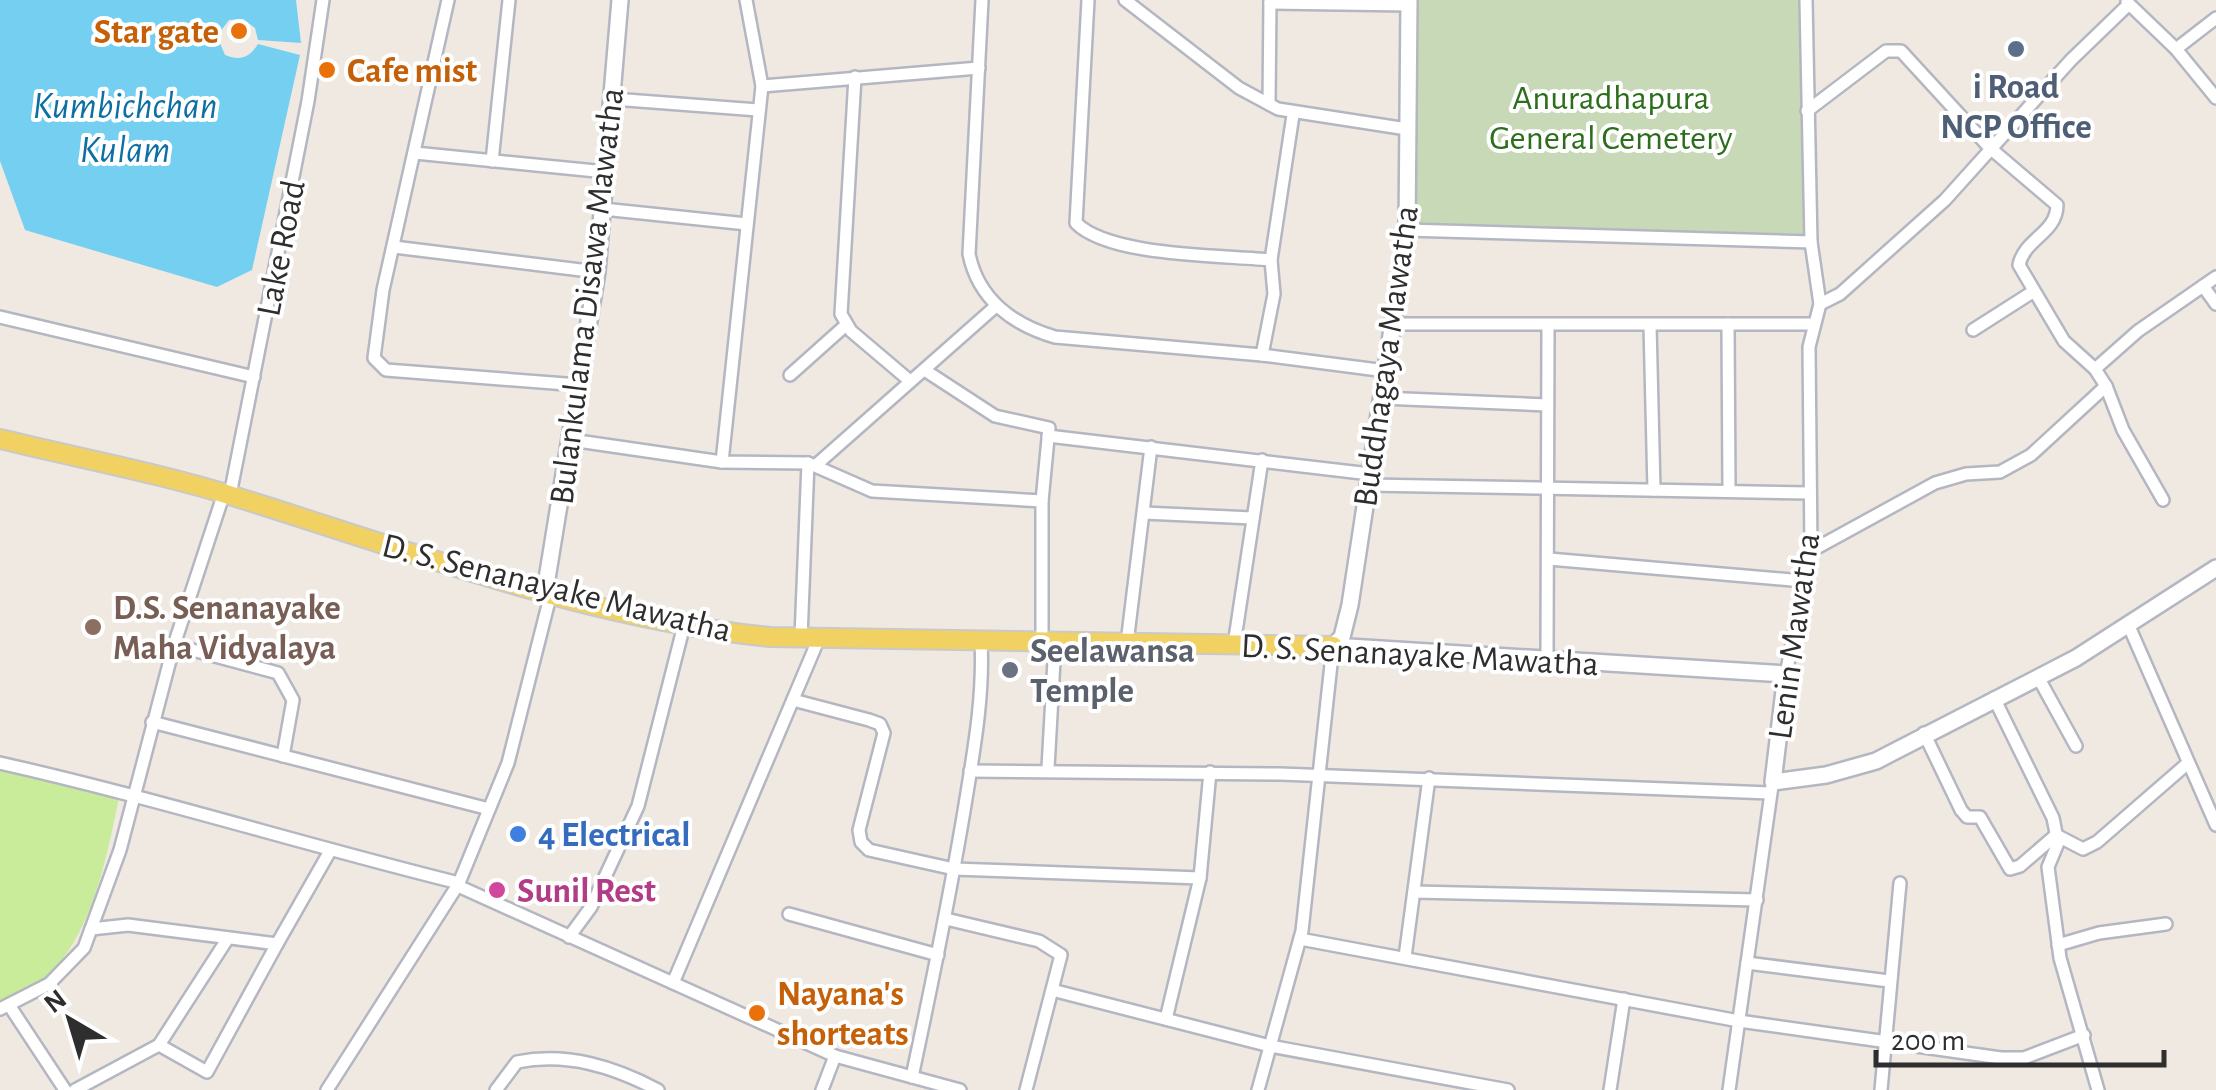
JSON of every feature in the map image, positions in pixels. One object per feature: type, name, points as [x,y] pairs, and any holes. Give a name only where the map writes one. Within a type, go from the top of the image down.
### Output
[{"type":"main road","name":"Bulankulama Disawa Mawatha","points":[[548,592],[596,272],[620,0]]},
{"type":"main road","name":"Buddhagaya Mawatha","points":[[1332,646],[1342,637],[1348,616],[1408,230],[1409,3]]},
{"type":"main road","name":"D. S. Senanayake Mawatha","points":[[0,439],[227,494],[548,592],[684,625],[810,638],[1332,646],[1786,674]]},
{"type":"main road","points":[[1772,787],[1876,761],[2038,676],[2216,568]]},
{"type":"main road","name":"Lenin Mawatha","points":[[1772,787],[1786,674]]},
{"type":"street","name":"Lake Road","points":[[4,1007],[49,984],[84,948],[120,850],[174,645],[227,494],[308,101],[323,0]]},
{"type":"street","points":[[448,0],[383,290],[374,358],[378,366],[579,385]]},
{"type":"street","points":[[492,161],[509,0]]},
{"type":"street","points":[[722,462],[762,86],[746,0]]},
{"type":"street","points":[[982,0],[969,254],[978,282],[996,306],[1030,330],[1055,337],[1262,355],[1386,371]]},
{"type":"street","points":[[1088,0],[1076,223],[1086,232],[1119,244],[1271,260]]},
{"type":"street","points":[[1124,0],[1239,88],[1293,115],[1407,129]]},
{"type":"street","name":"Lenin Mawatha","points":[[1786,674],[1811,551],[1813,324],[1820,304],[1811,242],[1806,0]]},
{"type":"street","points":[[1269,104],[1270,1],[1409,3]]},
{"type":"street","points":[[1820,304],[1840,294],[1945,200],[2128,2],[2176,49],[2216,98]]},
{"type":"street","points":[[2176,49],[2216,18]]},
{"type":"street","points":[[1807,112],[1893,50],[1901,52],[1990,148],[2056,205],[2053,224],[2021,256],[2018,265],[2064,340],[2095,369],[2106,386],[2129,443],[2163,500]]},
{"type":"street","points":[[762,86],[978,68]]},
{"type":"street","points":[[854,77],[841,298],[846,326],[910,381]]},
{"type":"street","points":[[613,99],[758,110]]},
{"type":"street","points":[[1262,355],[1274,294],[1271,260],[1293,115]]},
{"type":"street","points":[[415,153],[606,172]]},
{"type":"street","points":[[602,208],[746,224]]},
{"type":"street","points":[[1408,230],[1811,242]]},
{"type":"street","points":[[394,247],[596,272]]},
{"type":"street","points":[[2095,369],[2138,331],[2216,277]]},
{"type":"street","points":[[2203,286],[2216,304]]},
{"type":"street","points":[[1973,330],[2032,292]]},
{"type":"street","points":[[674,983],[793,700],[810,638],[812,464],[926,371],[996,306]]},
{"type":"street","points":[[0,317],[254,377]]},
{"type":"street","points":[[1394,324],[1813,324]]},
{"type":"street","points":[[1650,324],[1654,490]]},
{"type":"street","points":[[1728,324],[1728,491]]},
{"type":"street","points":[[1546,658],[1550,560],[1548,325]]},
{"type":"street","points":[[790,376],[846,326]]},
{"type":"street","points":[[926,371],[995,416],[1049,428],[1042,502],[1049,643],[1048,768]]},
{"type":"street","points":[[1811,551],[1935,483],[1966,474],[2000,472],[2031,455],[2106,386]]},
{"type":"street","points":[[1382,398],[1548,404]]},
{"type":"street","points":[[1048,436],[1262,460],[1369,479],[1550,488],[1810,493]]},
{"type":"street","points":[[571,440],[722,462],[812,464],[872,491],[1042,502]]},
{"type":"street","points":[[1127,644],[1152,447]]},
{"type":"street","points":[[1234,645],[1262,460]]},
{"type":"street","points":[[1144,514],[1252,518]]},
{"type":"street","points":[[1550,560],[1804,580]]},
{"type":"street","points":[[327,1090],[459,884],[508,762],[548,592]]},
{"type":"street","points":[[2128,624],[2216,825]]},
{"type":"street","points":[[569,937],[590,908],[638,806],[684,625]]},
{"type":"street","points":[[912,1077],[946,919],[970,770],[982,672],[981,641]]},
{"type":"street","points":[[174,645],[278,673],[293,700],[283,756]]},
{"type":"street","points":[[1258,1090],[1300,939],[1332,646]]},
{"type":"street","points":[[2038,676],[2076,746]]},
{"type":"street","points":[[1994,698],[2056,835],[2058,843],[2048,866],[2058,945],[2098,1090]]},
{"type":"street","points":[[793,700],[869,720],[884,733],[858,830],[861,842],[869,850],[954,868],[1200,878]]},
{"type":"street","points":[[152,722],[489,809]]},
{"type":"street","points":[[1924,734],[1961,810],[1967,817],[1980,817],[2010,869],[2020,866],[2056,835]]},
{"type":"street","points":[[0,763],[132,793],[330,852],[459,884],[835,1056],[960,1090]]},
{"type":"street","points":[[2056,835],[2083,849],[2097,842],[2188,763]]},
{"type":"street","points":[[970,770],[1048,768],[1772,787]]},
{"type":"street","points":[[1166,1019],[1200,878],[1210,772]]},
{"type":"street","points":[[1405,958],[1430,778]]},
{"type":"street","name":"Lenin Mawatha","points":[[1730,1090],[1772,787]]},
{"type":"street","points":[[159,1044],[207,1072],[330,852]]},
{"type":"street","points":[[1882,1090],[1900,884]]},
{"type":"street","points":[[1414,892],[1757,900]]},
{"type":"street","points":[[789,914],[938,955]]},
{"type":"street","points":[[946,919],[1039,940],[1061,955],[1026,1090]]},
{"type":"street","points":[[2058,945],[2099,933],[2166,924]]},
{"type":"street","points":[[91,929],[128,925],[277,944]]},
{"type":"street","points":[[74,1090],[159,1044],[228,938]]},
{"type":"street","points":[[1300,939],[1739,1021],[1885,1041],[2024,1058],[2084,1035]]},
{"type":"street","points":[[1747,963],[1889,981]]},
{"type":"street","points":[[1052,990],[1270,1046],[1508,1090]]},
{"type":"street","points":[[1610,1090],[1624,999]]},
{"type":"street","points":[[4,1007],[66,1090]]},
{"type":"street","points":[[822,1090],[835,1056]]},
{"type":"street","points":[[496,1090],[517,1062],[561,1059],[615,1068],[658,1090]]},
{"type":"green space","name":"Anuradhapura General Cemetery","points":[[1409,0],[1808,0],[1814,234],[1407,230]]},
{"type":"green space","points":[[0,769],[119,798],[97,888],[71,947],[52,971],[29,989],[0,1001]]},
{"type":"water","name":"Kumbichchan Kulam","points":[[0,0],[296,0],[301,43],[258,40],[255,28],[243,19],[229,20],[217,36],[225,55],[230,57],[244,57],[258,44],[300,55],[252,270],[217,287],[25,230],[0,161]]},
{"type":"place","name":"Star gate","points":[[239,31]]},
{"type":"place","name":"i Road NCP Office","points":[[2016,49]]},
{"type":"place","name":"Cafe mist","points":[[327,70]]},
{"type":"place","name":"D.S. Senanayake Maha Vidyalaya","points":[[93,627]]},
{"type":"place","name":"Seelawansa Temple","points":[[1010,670]]},
{"type":"place","name":"4 Electrical","points":[[518,834]]},
{"type":"place","name":"Sunil Rest","points":[[497,890]]},
{"type":"place","name":"Nayana's shorteats","points":[[757,1013]]}]
